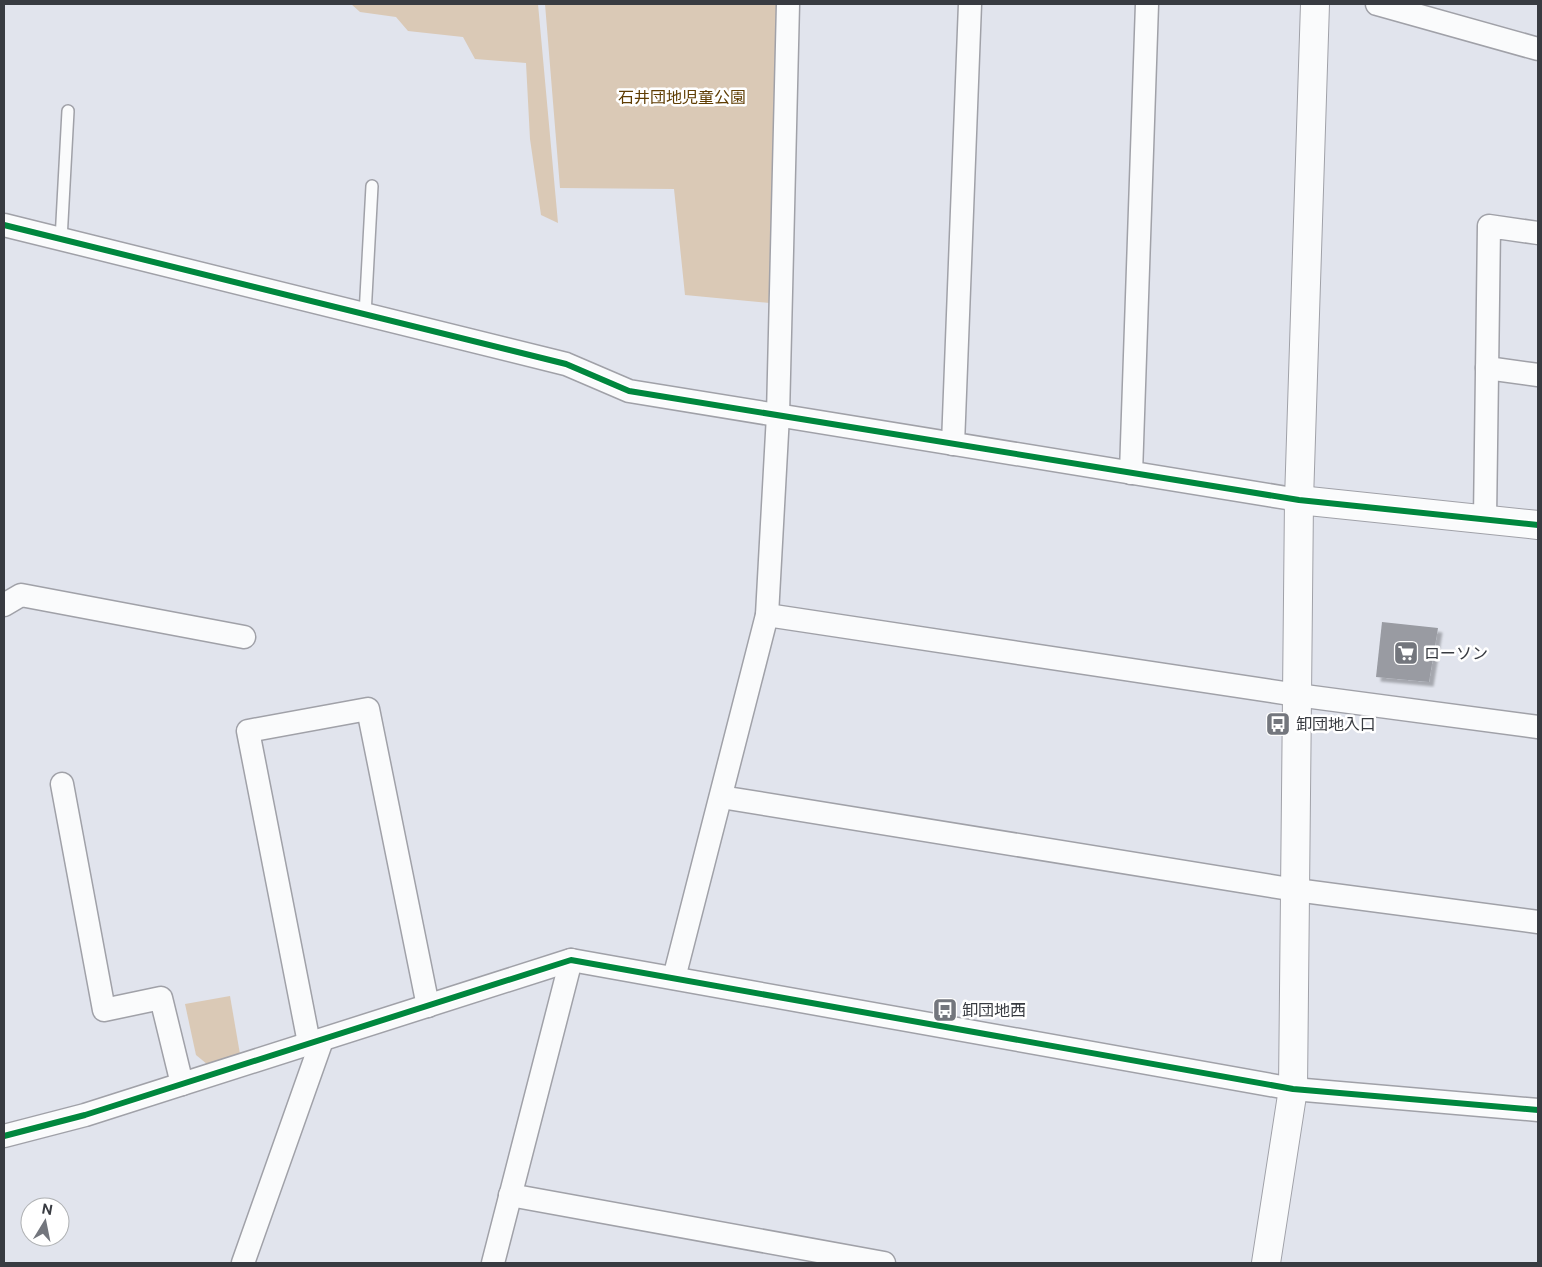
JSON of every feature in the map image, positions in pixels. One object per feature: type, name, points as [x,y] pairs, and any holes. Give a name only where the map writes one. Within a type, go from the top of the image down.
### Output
[{"type":"street","points":[[674,978],[767,615],[778,415],[788,4]]},
{"type":"street","points":[[953,444],[970,4]]},
{"type":"street","points":[[1130,473],[1147,4]]},
{"type":"street","points":[[1266,1263],[1293,1089],[1299,500],[1315,4]]},
{"type":"street","points":[[1378,4],[1538,49]]},
{"type":"street","points":[[4,225],[566,364],[628,391],[1299,500],[1538,525]]},
{"type":"street","points":[[1485,519],[1489,226],[1538,233]]},
{"type":"street","points":[[1487,368],[1538,375]]},
{"type":"street","points":[[4,605],[21,595],[244,637]]},
{"type":"street","points":[[767,615],[1297,695],[1538,727]]},
{"type":"street","points":[[243,1263],[315,1042],[248,731],[368,709],[428,1006]]},
{"type":"street","points":[[62,784],[104,1010],[161,998],[182,1084]]},
{"type":"street","points":[[721,797],[1296,890],[1538,922]]},
{"type":"street","points":[[4,1136],[85,1115],[571,960],[1293,1089],[1538,1110]]},
{"type":"street","points":[[493,1263],[571,960]]},
{"type":"street","points":[[510,1196],[884,1263]]},
{"type":"lane","points":[[61,240],[68,111]]},
{"type":"lane","points":[[365,314],[372,186]]},
{"type":"green space","points":[[351,4],[538,4],[558,223],[541,215],[530,139],[526,63],[475,59],[463,37],[408,31],[396,17],[360,12]]},
{"type":"green space","name":"石井団地児童公園","points":[[545,4],[778,4],[770,303],[685,295],[674,189],[560,188]]},
{"type":"green space","points":[[230,996],[241,1060],[213,1069],[196,1055],[185,1004]]},
{"type":"building","name":"ローソン","points":[[1382,622],[1438,628],[1429,682],[1376,677]]},
{"type":"cycle path","points":[[4,225],[566,364],[629,391],[1299,500],[1538,525]]},
{"type":"cycle path","points":[[4,1136],[85,1115],[571,960],[1293,1089],[1538,1110]]},
{"type":"place","name":"ローソン","points":[[1406,653]]},
{"type":"place","name":"卸団地入口","points":[[1278,724]]},
{"type":"place","name":"卸団地西","points":[[945,1010]]}]
